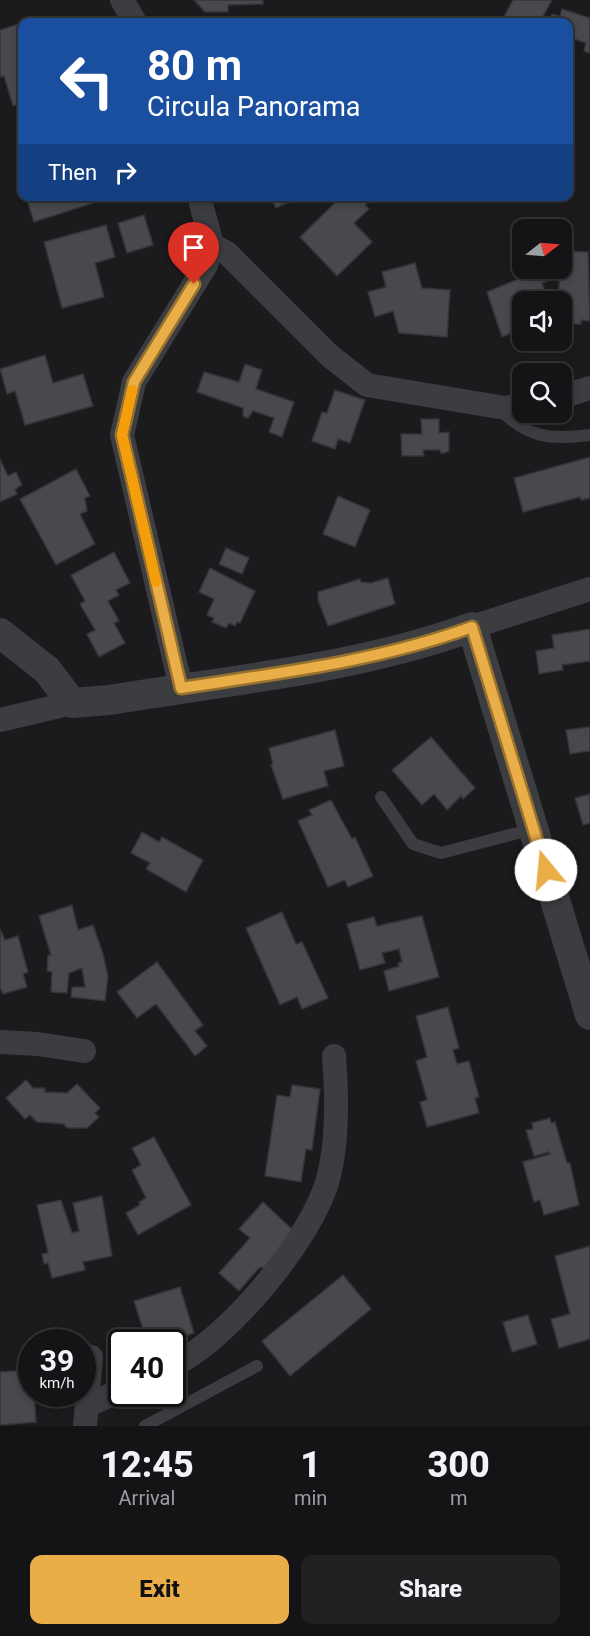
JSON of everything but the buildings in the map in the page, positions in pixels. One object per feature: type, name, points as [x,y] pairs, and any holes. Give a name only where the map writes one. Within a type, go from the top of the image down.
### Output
[{"type":"street","points":[[122,0],[133,18]]},
{"type":"street","points":[[181,688],[122,435],[134,382],[206,265],[212,245],[200,201]]},
{"type":"street","points":[[212,245],[227,253],[323,350],[367,385],[498,407],[512,406]]},
{"type":"street","points":[[572,394],[590,388]]},
{"type":"street","points":[[0,720],[72,702],[109,700],[355,660],[442,638],[590,589]]},
{"type":"street","points":[[472,627],[590,1015]]},
{"type":"street","points":[[0,633],[47,670],[72,702]]},
{"type":"street","points":[[0,1042],[38,1044],[84,1051]]},
{"type":"street","points":[[186,1356],[233,1322],[308,1226],[328,1179],[337,1102],[334,1056]]},
{"type":"street","points":[[86,1416],[108,1400]]},
{"type":"lane","points":[[498,407],[514,424],[533,434],[573,437],[590,435]]},
{"type":"lane","points":[[381,797],[413,844],[441,853],[534,829]]},
{"type":"lane","points":[[145,1426],[257,1366]]},
{"type":"slow traffic","points":[[132,390],[122,435],[156,582]]},
{"type":"route","points":[[194,284],[169,321],[134,382],[122,435],[181,688],[355,660],[442,638],[472,627],[546,870]]}]
